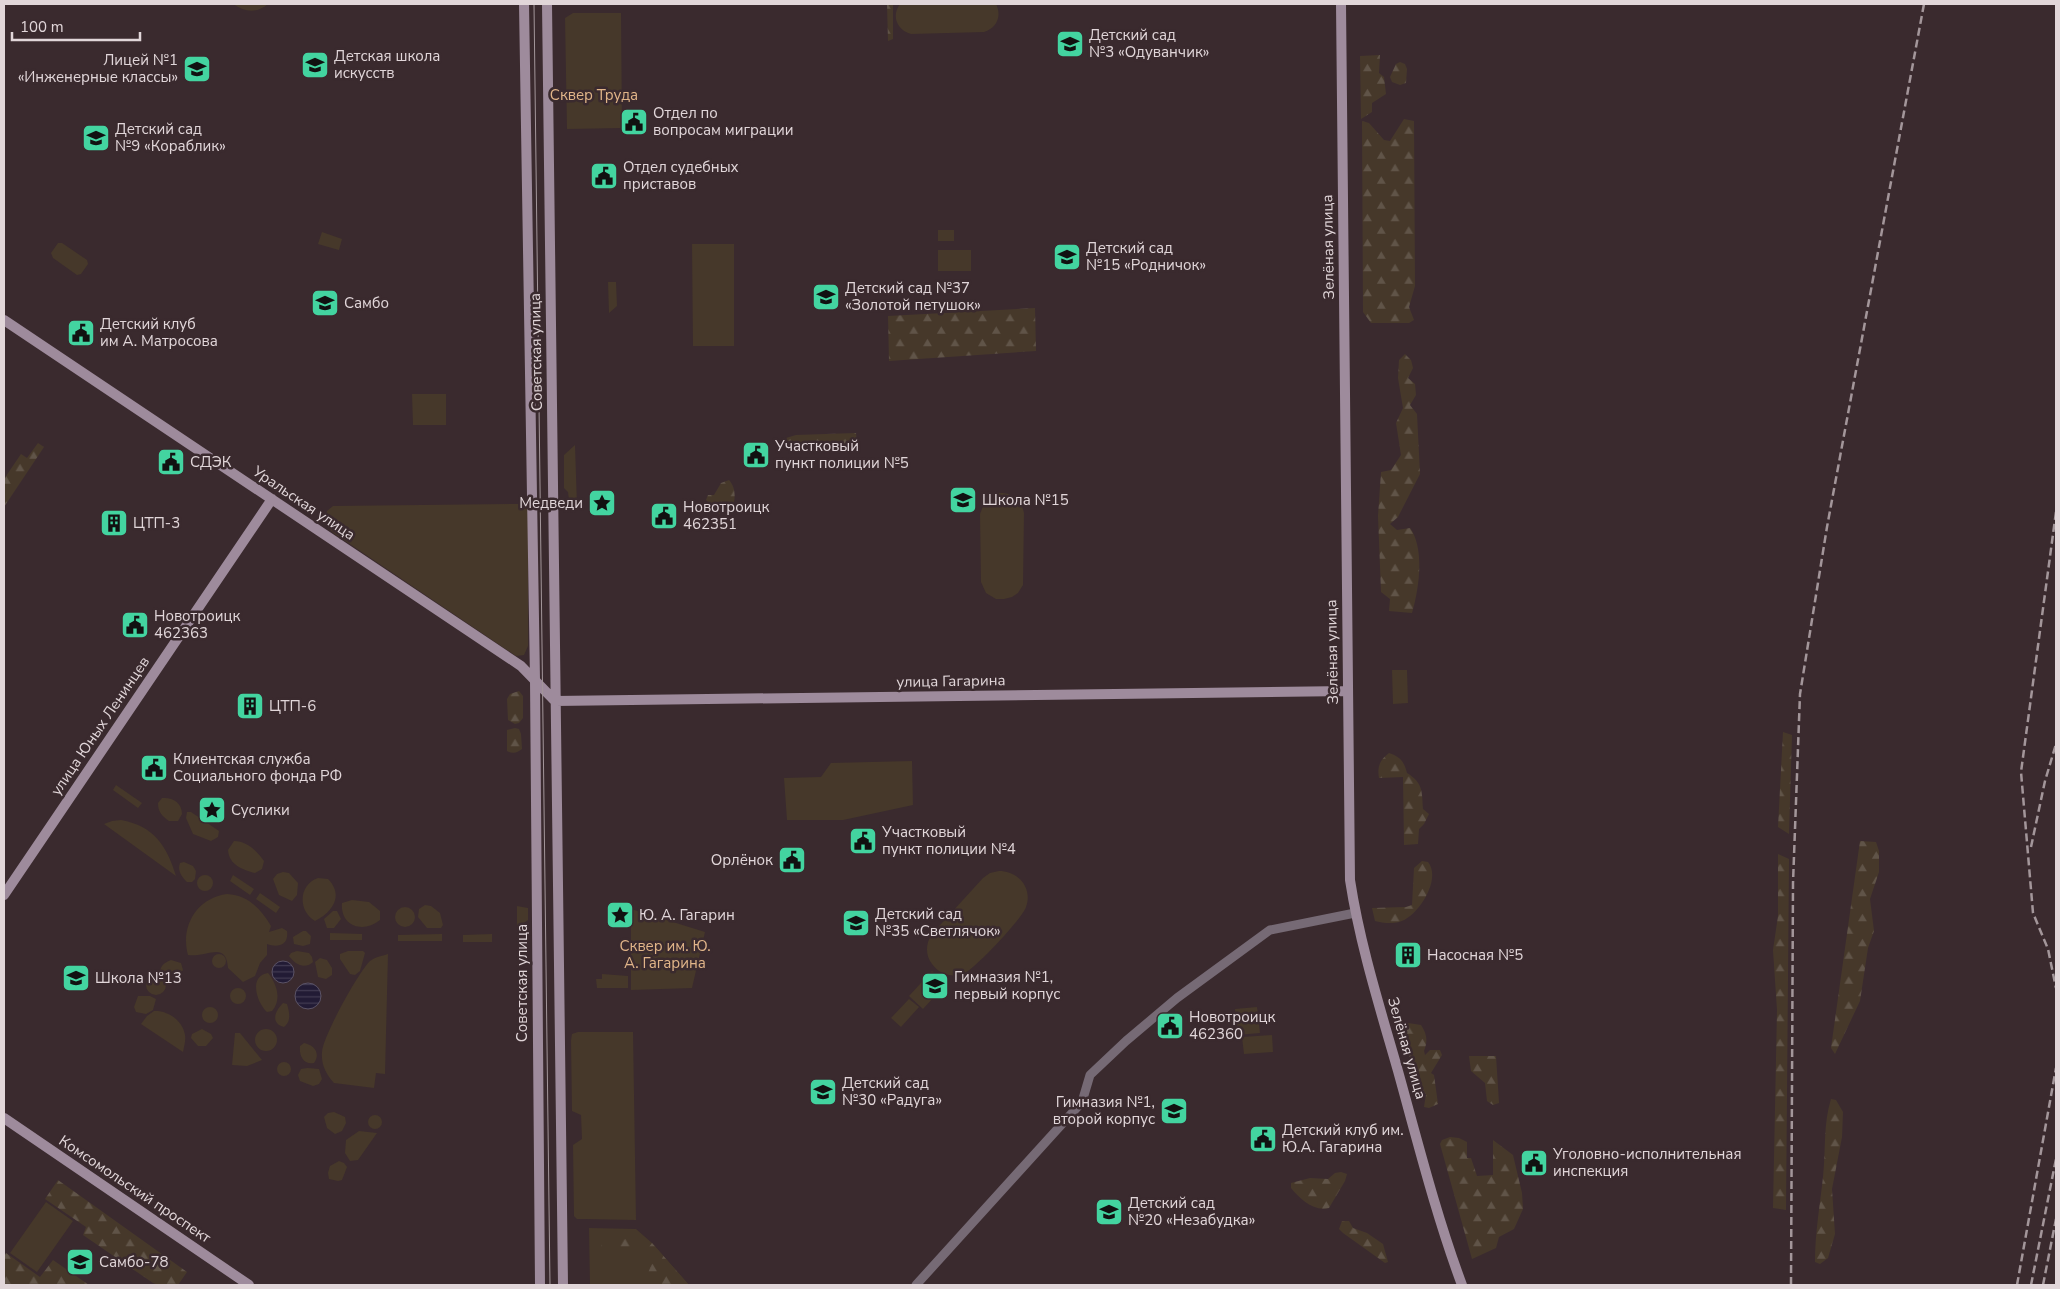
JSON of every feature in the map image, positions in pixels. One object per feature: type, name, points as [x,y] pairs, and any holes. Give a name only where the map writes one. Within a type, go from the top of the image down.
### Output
[{"type":"main road","name":"Советская улица","points":[[524,4],[535,680],[540,1285]]},
{"type":"main road","name":"Советская улица","points":[[547,4],[563,1285]]},
{"type":"main road","name":"Зелёная улица","points":[[1340,4],[1350,880],[1355,913],[1443,1235],[1462,1285]]},
{"type":"main road","name":"Уральская улица","points":[[4,320],[509,657],[535,680]]},
{"type":"main road","name":"улица Юных Ленинцев","points":[[4,895],[272,500]]},
{"type":"main road","points":[[535,680],[556,701]]},
{"type":"main road","name":"улица Гагарина","points":[[556,701],[1348,691]]},
{"type":"main road","name":"Комсомольский проспект","points":[[4,1118],[249,1285]]},
{"type":"street","points":[[916,1285],[1082,1102],[1090,1075],[1126,1041],[1177,998],[1270,930],[1355,913]]},
{"type":"green space","points":[[233,4],[268,4],[255,11],[251,11]]},
{"type":"green space","points":[[887,4],[893,4],[893,39],[888,41]]},
{"type":"green space","points":[[900,4],[996,4],[998,17],[995,25],[984,32],[911,34],[902,29],[897,22],[896,13]]},
{"type":"green space","name":"Сквер Труда","points":[[573,13],[621,13],[622,128],[567,129],[565,18]]},
{"type":"green space","points":[[1380,55],[1379,73],[1384,77],[1386,94],[1372,103],[1372,112],[1361,119],[1360,56]]},
{"type":"green space","points":[[1400,62],[1405,64],[1407,69],[1406,83],[1400,85],[1392,82],[1390,77],[1396,64]]},
{"type":"green space","points":[[1404,119],[1414,121],[1415,286],[1409,307],[1414,320],[1409,323],[1371,323],[1363,312],[1362,121],[1369,123],[1384,140],[1390,141]]},
{"type":"green space","points":[[938,230],[954,230],[954,241],[938,241]]},
{"type":"green space","points":[[322,232],[342,239],[339,250],[318,244]]},
{"type":"green space","points":[[58,243],[62,243],[87,260],[88,264],[81,274],[77,275],[53,258],[51,253]]},
{"type":"green space","points":[[692,244],[734,244],[734,346],[693,346]]},
{"type":"green space","points":[[938,250],[971,250],[971,271],[938,271]]},
{"type":"green space","points":[[608,282],[616,282],[617,306],[609,313]]},
{"type":"green space","points":[[1035,308],[1036,351],[889,361],[888,316]]},
{"type":"green space","points":[[1405,354],[1411,360],[1413,368],[1408,378],[1415,384],[1416,395],[1410,405],[1417,414],[1420,474],[1398,517],[1390,524],[1397,530],[1410,528],[1418,547],[1417,593],[1412,613],[1389,611],[1390,599],[1381,592],[1378,516],[1381,472],[1391,470],[1401,455],[1396,423],[1403,408],[1398,378],[1399,360]]},
{"type":"green space","points":[[412,394],[446,394],[446,425],[413,425]]},
{"type":"green space","points":[[856,433],[857,443],[786,445],[786,438],[796,435]]},
{"type":"green space","points":[[38,443],[44,447],[4,507],[4,479],[21,454],[27,458]]},
{"type":"green space","points":[[575,445],[577,506],[568,505],[566,502],[569,500],[568,492],[564,488],[564,455]]},
{"type":"green space","points":[[729,480],[734,491],[732,511],[719,514],[706,500],[708,495],[714,495],[721,483]]},
{"type":"green space","points":[[998,493],[1015,497],[1021,504],[1024,513],[1023,585],[1018,593],[1004,599],[996,599],[986,593],[981,582],[980,514],[985,501]]},
{"type":"green space","points":[[519,504],[528,509],[528,646],[524,655],[516,656],[335,534],[324,521],[327,511],[333,506]]},
{"type":"green space","points":[[1392,670],[1407,670],[1408,703],[1393,704]]},
{"type":"green space","points":[[519,691],[523,696],[523,718],[519,723],[515,724],[508,720],[507,699],[510,694]]},
{"type":"green space","points":[[519,729],[521,734],[522,749],[513,753],[507,751],[507,730]]},
{"type":"green space","points":[[1783,732],[1792,735],[1789,834],[1778,827]]},
{"type":"green space","points":[[1389,753],[1401,760],[1407,773],[1416,780],[1421,788],[1423,809],[1429,814],[1419,829],[1418,844],[1404,845],[1403,777],[1379,778],[1378,770],[1380,764]]},
{"type":"green space","points":[[912,761],[913,805],[843,820],[787,820],[784,778],[821,777],[831,763]]},
{"type":"green space","points":[[116,785],[142,803],[138,808],[113,790]]},
{"type":"green space","points":[[162,798],[173,799],[178,803],[182,814],[178,821],[169,821],[161,814],[158,803]]},
{"type":"green space","points":[[187,812],[191,812],[219,831],[218,837],[211,841],[193,834],[186,818]]},
{"type":"green space","points":[[121,820],[142,827],[158,839],[168,855],[176,876],[104,824]]},
{"type":"green space","points":[[234,841],[239,841],[255,850],[264,861],[262,869],[255,873],[237,866],[231,860],[228,850]]},
{"type":"green space","points":[[1860,841],[1876,842],[1879,851],[1879,872],[1870,899],[1874,931],[1868,948],[1860,1001],[1835,1054],[1831,1048]]},
{"type":"green space","points":[[1778,854],[1789,859],[1786,1210],[1773,1208],[1777,1010],[1773,950],[1778,916]]},
{"type":"green space","points":[[1422,861],[1428,862],[1432,869],[1432,878],[1426,896],[1414,913],[1399,922],[1375,921],[1372,908],[1406,907],[1412,905],[1414,868]]},
{"type":"green space","points":[[184,862],[193,866],[196,871],[195,879],[192,882],[187,882],[180,874],[180,863]]},
{"type":"green space","points":[[999,871],[1018,877],[1026,887],[1028,900],[1023,913],[997,943],[968,971],[954,976],[942,973],[928,957],[927,946],[931,935],[983,878],[990,873]]},
{"type":"green space","points":[[289,873],[298,883],[297,895],[292,901],[279,895],[273,879],[277,874]]},
{"type":"green space","points":[[202,875],[208,875],[213,880],[211,889],[202,891],[197,886],[197,880]]},
{"type":"green space","points":[[233,875],[254,889],[250,895],[230,881]]},
{"type":"green space","points":[[318,878],[328,879],[333,885],[336,897],[327,913],[315,921],[305,911],[303,898],[307,886],[311,881]]},
{"type":"green space","points":[[260,893],[280,907],[276,913],[256,899]]},
{"type":"green space","points":[[227,894],[241,897],[253,904],[271,926],[269,932],[282,928],[287,931],[286,939],[282,944],[275,946],[267,944],[267,955],[260,963],[255,976],[243,982],[228,968],[224,955],[214,952],[188,955],[186,944],[189,924],[199,907],[207,901]]},
{"type":"green space","points":[[352,900],[369,902],[380,911],[380,920],[360,927],[349,922],[342,911],[342,903]]},
{"type":"green space","points":[[425,905],[431,906],[440,913],[443,925],[441,928],[427,928],[418,917],[419,909]]},
{"type":"green space","points":[[517,906],[528,908],[528,920],[517,928]]},
{"type":"green space","points":[[405,907],[412,910],[415,917],[412,924],[405,927],[398,924],[395,917],[398,910]]},
{"type":"green space","name":"Сквер им. Ю. А. Гагарина","points":[[631,909],[705,932],[692,988],[631,990]]},
{"type":"green space","points":[[333,911],[337,911],[341,919],[334,928],[327,928],[324,919]]},
{"type":"green space","points":[[306,931],[311,936],[310,944],[303,946],[294,944],[293,937]]},
{"type":"green space","points":[[330,933],[362,934],[362,940],[330,940]]},
{"type":"green space","points":[[442,934],[442,941],[398,941],[398,935]]},
{"type":"green space","points":[[492,934],[492,942],[463,942],[463,935]]},
{"type":"green space","points":[[297,951],[309,953],[313,962],[306,966],[297,964],[289,956]]},
{"type":"green space","points":[[348,951],[363,951],[365,953],[360,971],[355,975],[350,974],[340,959],[340,954]]},
{"type":"green space","points":[[216,954],[222,954],[226,961],[222,968],[216,968],[212,964],[212,958]]},
{"type":"green space","points":[[388,954],[385,1074],[376,1073],[374,1088],[334,1083],[326,1073],[322,1061],[322,1052],[328,1033],[342,1005],[370,961]]},
{"type":"green space","points":[[320,958],[327,960],[332,968],[332,975],[326,979],[318,977],[315,962]]},
{"type":"green space","points":[[171,960],[181,963],[183,970],[180,974],[164,975],[160,972],[163,964]]},
{"type":"green space","points":[[932,971],[946,984],[923,1009],[909,996]]},
{"type":"green space","points":[[268,973],[274,982],[278,997],[275,1007],[272,1011],[267,1012],[260,1003],[256,984],[262,975]]},
{"type":"green space","points":[[602,974],[628,976],[628,988],[597,988],[596,979],[602,979]]},
{"type":"green space","points":[[156,975],[163,978],[166,985],[163,992],[156,995],[149,992],[146,985],[149,978]]},
{"type":"green space","points":[[238,988],[244,990],[246,996],[244,1002],[238,1004],[232,1002],[230,996],[232,990]]},
{"type":"green space","points":[[138,996],[150,996],[156,999],[153,1010],[146,1014],[136,1012],[134,1007]]},
{"type":"green space","points":[[909,999],[919,1007],[901,1027],[891,1018]]},
{"type":"green space","points":[[283,1003],[287,1004],[289,1016],[287,1025],[284,1027],[275,1020],[276,1013]]},
{"type":"green space","points":[[210,1007],[218,1015],[210,1023],[202,1015]]},
{"type":"green space","points":[[1257,1007],[1260,1033],[1237,1035],[1235,1009]]},
{"type":"green space","points":[[154,1011],[169,1014],[181,1025],[185,1037],[183,1052],[141,1024]]},
{"type":"green space","points":[[1408,1023],[1421,1025],[1423,1028],[1426,1035],[1425,1055],[1430,1050],[1440,1050],[1442,1055],[1431,1073],[1434,1075],[1438,1104],[1429,1108],[1424,1107],[1426,1094],[1418,1091],[1420,1075],[1413,1070],[1403,1032]]},
{"type":"green space","points":[[202,1029],[211,1034],[213,1038],[206,1046],[198,1046],[191,1038],[192,1034]]},
{"type":"green space","points":[[266,1029],[274,1032],[277,1040],[274,1048],[266,1051],[258,1048],[255,1040],[258,1032]]},
{"type":"green space","points":[[578,1032],[633,1032],[636,1220],[577,1219],[574,1216],[573,1145],[582,1139],[581,1115],[572,1111],[571,1041],[572,1034]]},
{"type":"green space","points":[[235,1033],[240,1033],[262,1060],[247,1066],[232,1065]]},
{"type":"green space","points":[[1272,1035],[1273,1052],[1244,1054],[1242,1037]]},
{"type":"green space","points":[[304,1043],[311,1046],[317,1053],[314,1063],[302,1059],[300,1046]]},
{"type":"green space","points":[[1469,1056],[1496,1056],[1499,1103],[1493,1105],[1487,1101],[1485,1083],[1471,1071]]},
{"type":"green space","points":[[281,1062],[287,1062],[291,1069],[287,1076],[281,1076],[277,1072],[277,1066]]},
{"type":"green space","points":[[301,1069],[319,1069],[322,1079],[319,1084],[313,1086],[300,1081],[298,1075]]},
{"type":"green space","points":[[1831,1099],[1836,1100],[1843,1112],[1842,1137],[1832,1189],[1835,1234],[1828,1258],[1820,1264],[1815,1262],[1816,1240],[1828,1109]]},
{"type":"green space","points":[[334,1112],[345,1117],[346,1123],[342,1131],[335,1134],[327,1128],[324,1117],[328,1113]]},
{"type":"green space","points":[[372,1115],[378,1115],[382,1122],[378,1129],[372,1129],[368,1125],[368,1119]]},
{"type":"green space","points":[[359,1131],[377,1133],[358,1160],[350,1161],[345,1153],[346,1140]]},
{"type":"green space","points":[[1450,1137],[1459,1138],[1467,1142],[1467,1158],[1471,1158],[1477,1176],[1493,1175],[1493,1140],[1513,1155],[1522,1193],[1523,1209],[1514,1229],[1499,1237],[1496,1248],[1472,1259],[1440,1144],[1442,1140]]},
{"type":"green space","points":[[339,1161],[347,1167],[342,1180],[329,1179],[330,1166]]},
{"type":"green space","points":[[1335,1173],[1347,1174],[1345,1181],[1329,1208],[1323,1209],[1313,1206],[1303,1200],[1291,1188],[1291,1183],[1310,1178],[1328,1179]]},
{"type":"green space","points":[[58,1180],[187,1272],[178,1285],[158,1285],[153,1283],[83,1235],[86,1227],[45,1199]]},
{"type":"green space","points":[[46,1202],[73,1221],[37,1272],[10,1253]]},
{"type":"green space","points":[[1342,1221],[1349,1221],[1353,1228],[1367,1233],[1383,1244],[1388,1262],[1385,1263],[1343,1233],[1339,1229]]},
{"type":"green space","points":[[589,1228],[636,1229],[652,1243],[689,1285],[590,1285]]},
{"type":"green space","points":[[605,1237],[619,1241],[628,1238],[633,1242],[635,1252],[630,1258],[625,1259],[615,1251],[602,1250],[601,1242]]},
{"type":"green space","points":[[652,1243],[689,1285],[649,1285],[648,1273],[651,1265],[646,1251]]},
{"type":"green space","points":[[6,1253],[40,1277],[53,1260],[89,1285],[4,1285],[4,1257]]},
{"type":"shaded area","points":[[283,961],[291,964],[294,972],[291,980],[283,983],[275,980],[272,972],[275,964]]},
{"type":"shaded area","points":[[308,983],[317,987],[321,996],[317,1005],[308,1009],[299,1005],[295,996],[299,987]]},
{"type":"tram line","points":[[534,4],[550,1285]]},
{"type":"railway","points":[[1791,1285],[1793,883],[1800,694],[1827,527],[1924,4]]},
{"type":"railway","points":[[2056,512],[2021,772],[2033,913],[2048,949],[2056,988]]},
{"type":"railway","points":[[2031,847],[2045,781],[2056,744]]},
{"type":"railway","points":[[2017,1285],[2056,1068]]},
{"type":"railway","points":[[2031,1285],[2056,1159]]},
{"type":"railway","points":[[2043,1285],[2056,1219]]},
{"type":"place","name":"Детский сад №3 «Одуванчик»","points":[[1070,44]]},
{"type":"place","name":"Детская школа искусств","points":[[315,65]]},
{"type":"place","name":"Лицей №1 «Инженерные классы»","points":[[197,69]]},
{"type":"place","name":"Отдел по вопросам миграции","points":[[634,122]]},
{"type":"place","name":"Детский сад №9 «Кораблик»","points":[[96,138]]},
{"type":"place","name":"Отдел судебных приставов","points":[[604,176]]},
{"type":"place","name":"Детский сад №15 «Родничок»","points":[[1067,257]]},
{"type":"place","name":"Детский сад №37 «Золотой петушок»","points":[[826,297]]},
{"type":"place","name":"Самбо","points":[[325,303]]},
{"type":"place","name":"Детский клуб им А. Матросова","points":[[81,333]]},
{"type":"place","name":"Участковый пункт полиции №5","points":[[756,455]]},
{"type":"place","name":"СДЭК","points":[[171,462]]},
{"type":"place","name":"Школа №15","points":[[963,500]]},
{"type":"place","name":"Медведи","points":[[602,503]]},
{"type":"place","name":"Новотроицк 462351","points":[[664,516]]},
{"type":"place","name":"ЦТП-3","points":[[114,523]]},
{"type":"place","name":"Новотроицк 462363","points":[[135,625]]},
{"type":"place","name":"ЦТП-6","points":[[250,706]]},
{"type":"place","name":"Клиентская служба Социального фонда РФ","points":[[154,768]]},
{"type":"place","name":"Суслики","points":[[212,810]]},
{"type":"place","name":"Участковый пункт полиции №4","points":[[863,841]]},
{"type":"place","name":"Орлёнок","points":[[792,860]]},
{"type":"place","name":"Ю. А. Гагарин","points":[[620,915]]},
{"type":"place","name":"Детский сад №35 «Светлячок»","points":[[856,923]]},
{"type":"place","name":"Насосная №5","points":[[1408,955]]},
{"type":"place","name":"Школа №13","points":[[76,978]]},
{"type":"place","name":"Гимназия №1, первый корпус","points":[[935,986]]},
{"type":"place","name":"Новотроицк 462360","points":[[1170,1026]]},
{"type":"place","name":"Детский сад №30 «Радуга»","points":[[823,1092]]},
{"type":"place","name":"Гимназия №1, второй корпус","points":[[1174,1111]]},
{"type":"place","name":"Детский клуб им. Ю.А. Гагарина","points":[[1263,1139]]},
{"type":"place","name":"Уголовно-исполнительная инспекция","points":[[1534,1163]]},
{"type":"place","name":"Детский сад №20 «Незабудка»","points":[[1109,1212]]},
{"type":"place","name":"Самбо-78","points":[[80,1262]]}]
